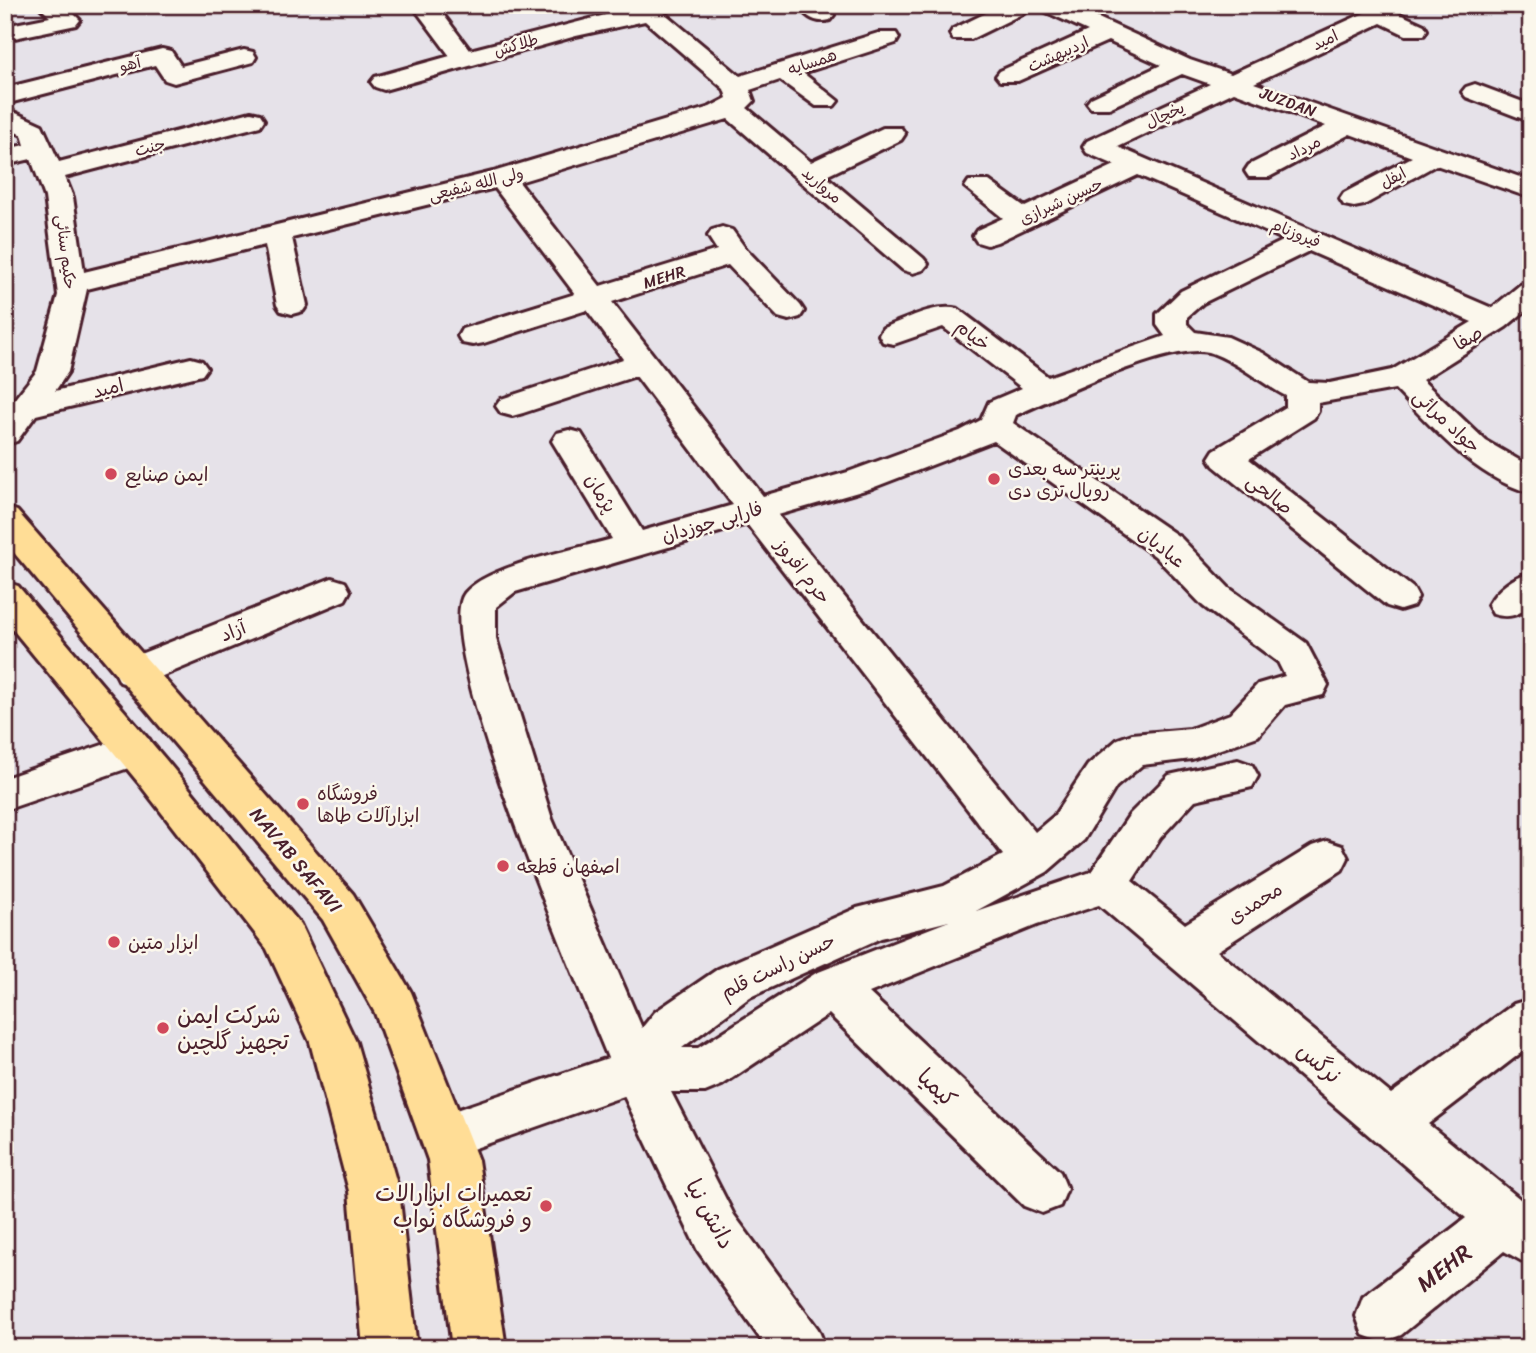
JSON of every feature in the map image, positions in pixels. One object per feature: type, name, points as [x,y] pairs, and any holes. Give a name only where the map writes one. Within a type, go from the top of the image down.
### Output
[{"type":"main road","name":"NAVAB SAFAVI","points":[[5,519],[338,907],[395,1006],[453,1160],[479,1348]]},
{"type":"main road","points":[[5,594],[135,750],[284,937],[334,1042],[374,1191],[390,1348]]},
{"type":"street","points":[[5,33],[68,20],[50,5]]},
{"type":"street","points":[[424,5],[465,60]]},
{"type":"street","points":[[961,35],[1023,5]]},
{"type":"street","name":"JUZDAN","points":[[1061,7],[1107,32],[1181,65],[1531,190]]},
{"type":"street","points":[[649,8],[733,97]]},
{"type":"street","name":"طلاکش","points":[[384,82],[649,8]]},
{"type":"street","name":"امید","points":[[1234,83],[1373,9],[1415,30]]},
{"type":"street","name":"اردیبهشت","points":[[1009,76],[1107,32]]},
{"type":"street","name":"همسایه","points":[[733,97],[784,71],[887,38]]},
{"type":"street","name":"آهو","points":[[5,96],[162,56],[174,75],[244,57]]},
{"type":"street","points":[[1100,103],[1181,65]]},
{"type":"street","points":[[784,71],[825,102]]},
{"type":"street","name":"یخچال","points":[[1097,147],[1234,83]]},
{"type":"street","points":[[1475,92],[1531,114]]},
{"type":"street","name":"مروارید","points":[[733,97],[808,174],[913,264]]},
{"type":"street","name":"ولی الله شفیعی","points":[[71,284],[502,178],[719,113],[733,97]]},
{"type":"street","name":"حکیم سنائی","points":[[5,116],[33,131],[60,197],[73,295],[51,372],[5,434]]},
{"type":"street","name":"جنت","points":[[5,157],[45,161],[251,120]]},
{"type":"street","name":"مرداد","points":[[1259,171],[1349,124]]},
{"type":"street","points":[[808,174],[892,134]]},
{"type":"street","name":"فیروزنام","points":[[1097,147],[1135,166],[1310,239],[1495,321]]},
{"type":"street","name":"ایفل","points":[[1353,199],[1433,156]]},
{"type":"street","name":"حسین شیرازی","points":[[986,236],[1135,166]]},
{"type":"street","name":"حرم افروز","points":[[502,178],[755,510],[1032,859]]},
{"type":"street","points":[[979,187],[1023,219]]},
{"type":"street","points":[[277,233],[292,304]]},
{"type":"street","points":[[1185,340],[1172,325],[1172,314],[1192,297],[1310,239]]},
{"type":"street","name":"MEHR","points":[[472,336],[594,299],[728,245],[789,311]]},
{"type":"street","name":"صفا","points":[[1402,378],[1495,321],[1531,291]]},
{"type":"street","name":"خیام","points":[[894,335],[947,315],[1042,389]]},
{"type":"street","name":"فارابی جوزدان","points":[[636,1070],[531,819],[477,638],[478,601],[502,583],[860,480],[972,439],[996,426],[1001,409],[1042,389],[1185,340],[1217,344],[1252,360],[1274,377],[1302,392],[1330,393],[1402,378]]},
{"type":"street","points":[[512,406],[643,363]]},
{"type":"street","name":"امید","points":[[24,408],[191,368]]},
{"type":"street","name":"جواد مرائی","points":[[1402,378],[1474,449],[1531,482]]},
{"type":"street","name":"صالحی","points":[[1302,392],[1302,411],[1226,458],[1400,597]]},
{"type":"street","name":"عبادیان","points":[[996,426],[1084,491],[1168,547],[1216,597],[1293,653],[1309,685]]},
{"type":"street","name":"پژمان","points":[[569,442],[633,545]]},
{"type":"street","name":"آزاد","points":[[134,672],[332,591]]},
{"type":"street","name":"حسن راست قلم","points":[[636,1070],[671,1027],[734,983],[873,921],[953,902],[1032,859],[1069,828],[1102,776],[1132,750],[1192,744],[1244,725],[1272,694],[1309,685]]},
{"type":"street","points":[[5,794],[135,750]]},
{"type":"street","points":[[444,1136],[636,1070],[705,1070],[832,987],[1027,910],[1106,885],[1145,826],[1183,786],[1238,776]]},
{"type":"street","name":"محمدی","points":[[1182,949],[1327,858]]},
{"type":"street","name":"نرگس","points":[[1106,885],[1518,1230]]},
{"type":"street","name":"کیمیا","points":[[832,987],[1042,1189]]},
{"type":"street","points":[[1390,1123],[1530,1019]]},
{"type":"street","name":"دانش نیا","points":[[636,1070],[716,1233],[799,1348]]},
{"type":"street","name":"MEHR","points":[[1382,1316],[1518,1230]]},
{"type":"place","name":"ایمن صنایع","points":[[111,474]]},
{"type":"place","name":"پرینتر سه بعدی رویال تری دی","points":[[994,479]]},
{"type":"place","name":"فروشگاه ابزارآلات طاها","points":[[303,804]]},
{"type":"place","name":"اصفهان قطعه","points":[[503,866]]},
{"type":"place","name":"ابزار متین","points":[[114,942]]},
{"type":"place","name":"شرکت ایمن تجهیز گلچین","points":[[163,1028]]},
{"type":"place","name":"تعمیرات ابزارالات و فروشگاه نواب","points":[[546,1206]]}]
